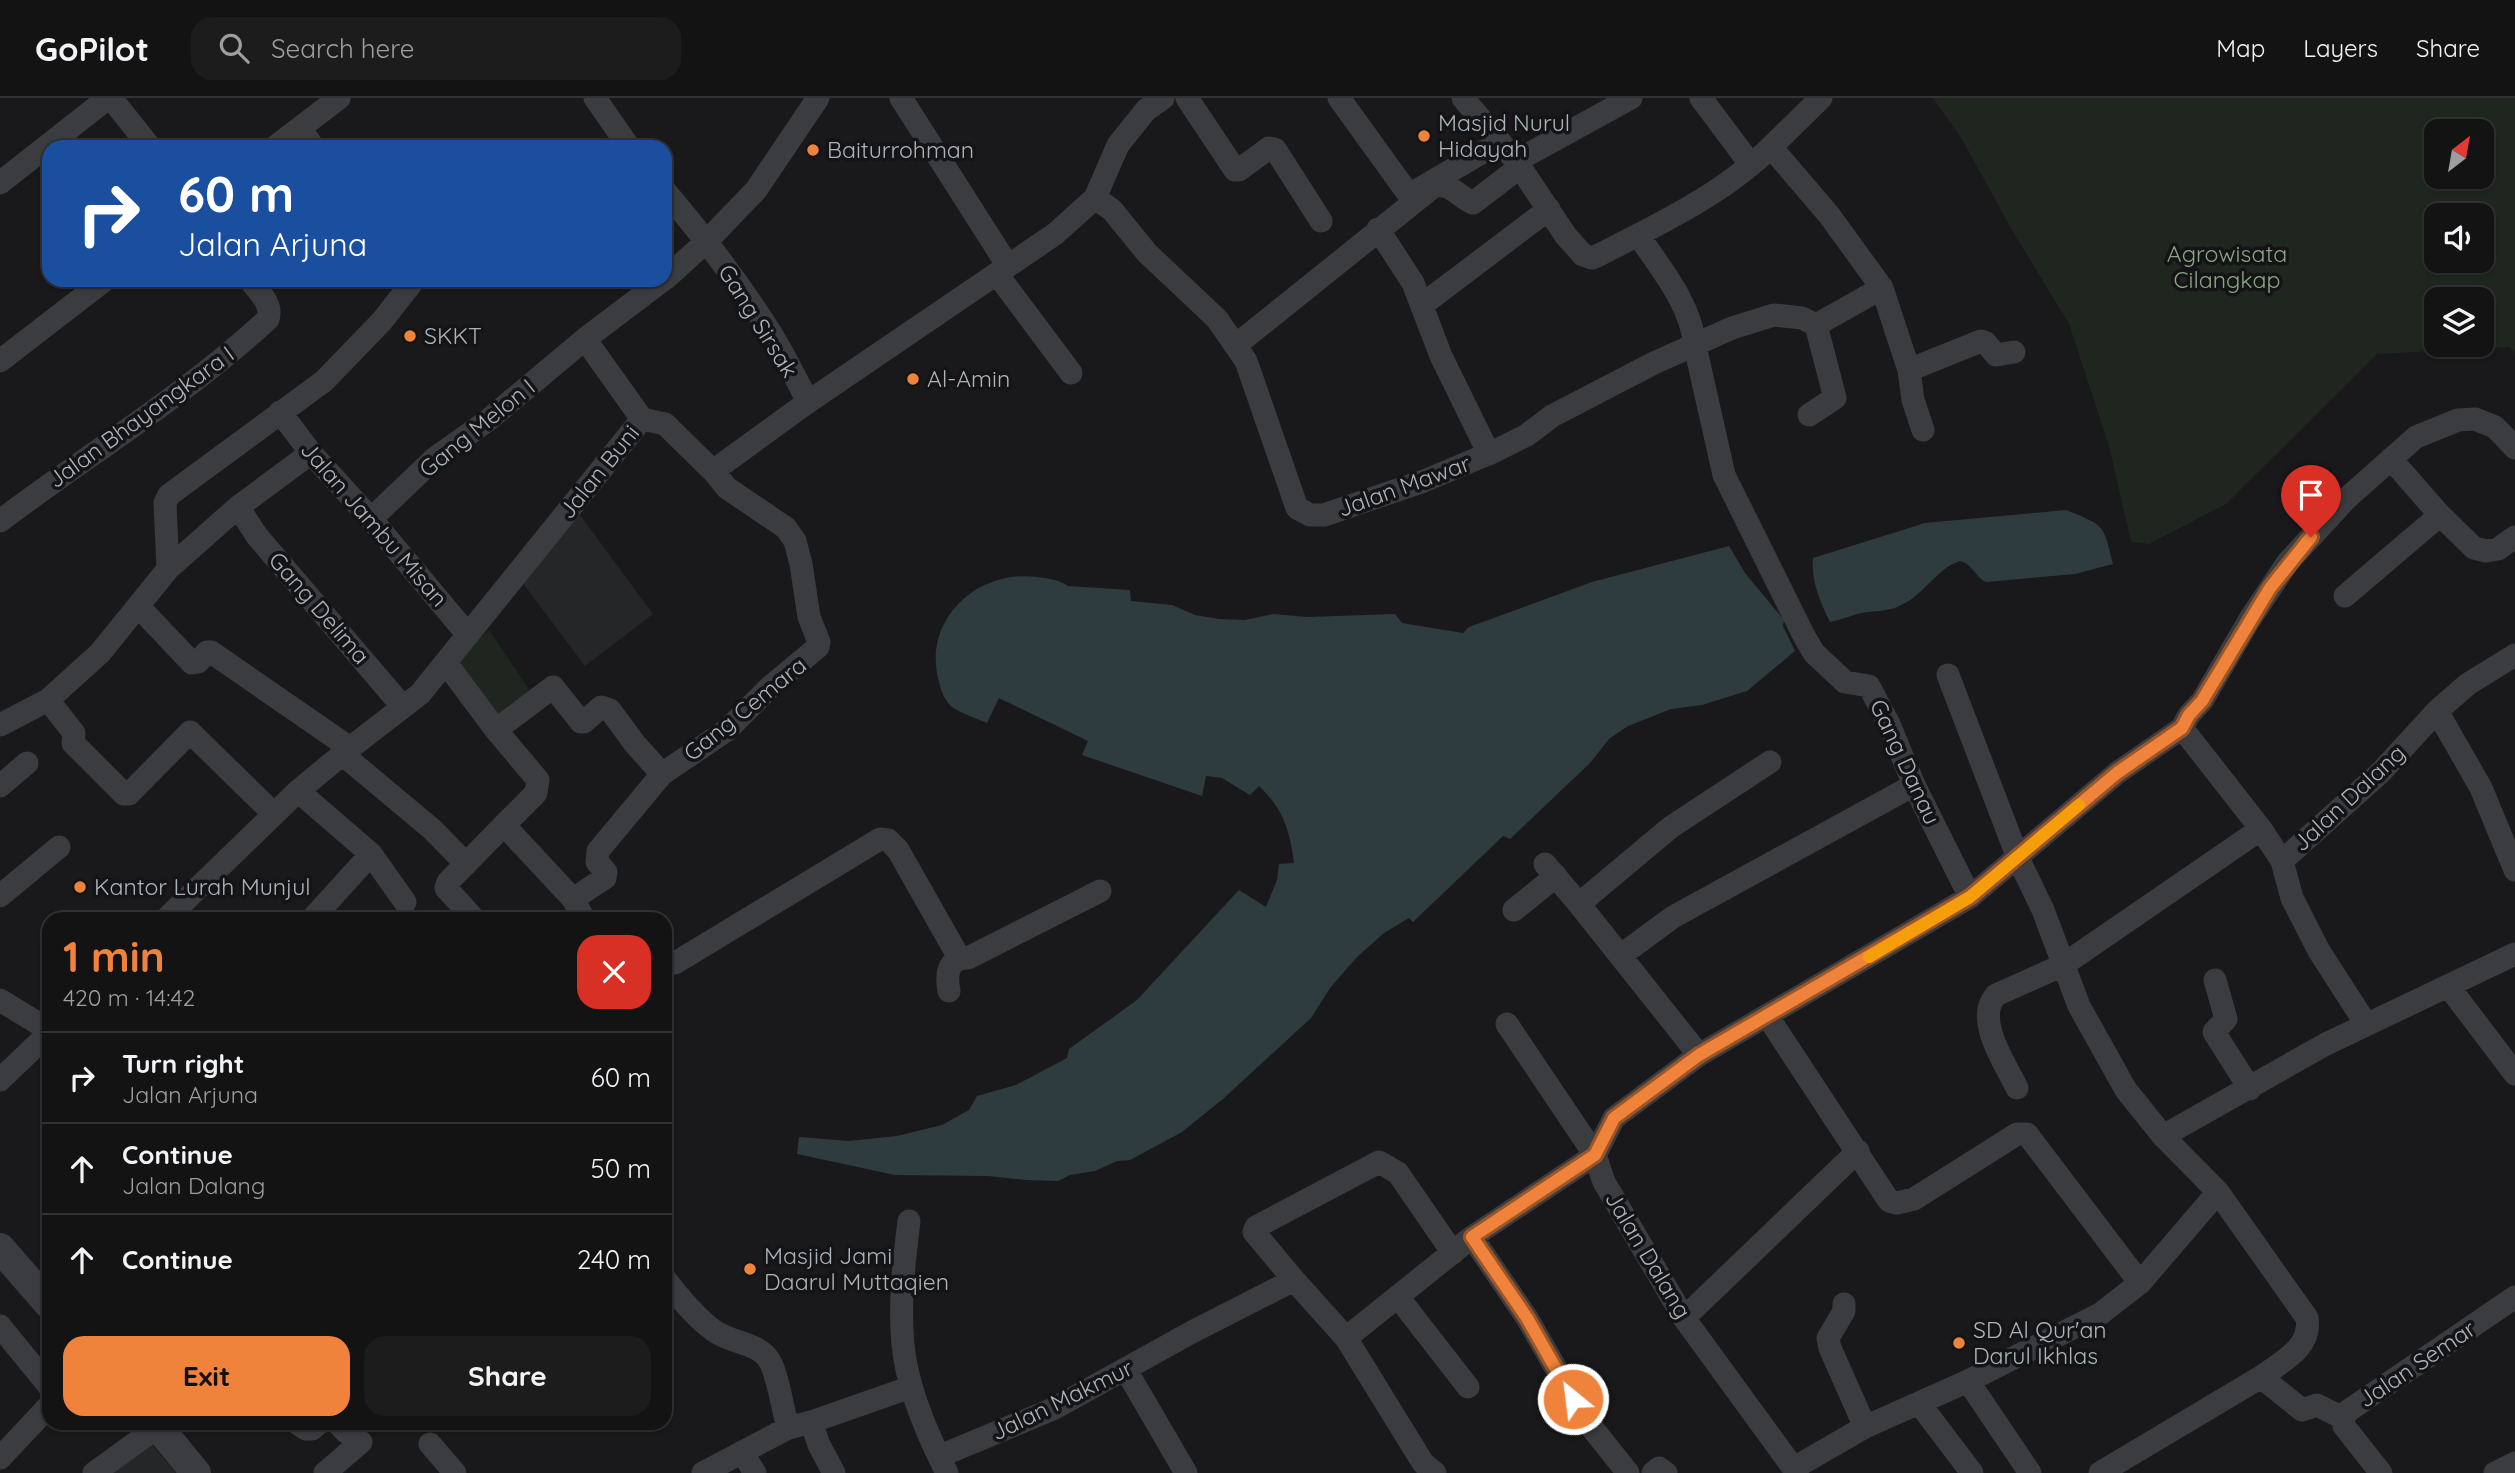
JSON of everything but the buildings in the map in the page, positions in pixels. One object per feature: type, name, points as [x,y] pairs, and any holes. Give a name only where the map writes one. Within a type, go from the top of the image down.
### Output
[{"type":"street","points":[[55,140],[109,98],[144,140]]},
{"type":"street","points":[[284,140],[339,98]]},
{"type":"street","points":[[594,98],[624,140]]},
{"type":"street","name":"Gang Melon I","points":[[672,270],[707,241],[736,212],[768,174],[818,98]]},
{"type":"street","points":[[901,98],[1003,270],[1071,373]]},
{"type":"street","points":[[1187,98],[1235,170],[1239,170],[1269,148],[1275,149],[1321,221]]},
{"type":"street","points":[[1339,98],[1409,195],[1500,142]]},
{"type":"street","points":[[1462,98],[1518,164],[1566,236],[1588,257],[1597,256],[1710,196],[1772,147],[1821,98]]},
{"type":"street","points":[[1236,345],[1433,187],[1439,184],[1452,188],[1473,203],[1518,164],[1631,98]]},
{"type":"street","points":[[1700,98],[1751,165]]},
{"type":"street","points":[[713,471],[808,402],[1055,234],[1095,198],[1118,145],[1148,102]]},
{"type":"street","points":[[300,128],[308,140]]},
{"type":"street","points":[[1772,147],[1829,215],[1882,288],[1909,370],[1913,400],[1923,430]]},
{"type":"street","points":[[0,183],[42,150]]},
{"type":"street","name":"Jalan Mawar","points":[[1095,198],[1112,210],[1147,253],[1217,318],[1236,345],[1246,361],[1297,508],[1303,513],[1324,515],[1424,481],[1489,454],[1527,435],[1563,410],[1654,363],[1732,328],[1774,315],[1802,318],[1816,325]]},
{"type":"street","name":"Gang Sirsak","points":[[672,199],[707,241],[772,335],[808,402]]},
{"type":"street","points":[[1422,305],[1549,209]]},
{"type":"street","points":[[1378,229],[1413,283],[1441,356],[1489,454]]},
{"type":"street","points":[[1638,235],[1684,307],[1694,330],[1695,346]]},
{"type":"street","points":[[0,361],[96,287]]},
{"type":"street","name":"Jalan Bhayangkara I","points":[[1,519],[233,352],[268,319],[269,305],[255,287]]},
{"type":"street","points":[[167,569],[165,503],[169,495],[324,380],[382,321],[408,287]]},
{"type":"street","name":"Gang Melon I","points":[[372,519],[435,458],[487,421],[650,287]]},
{"type":"street","points":[[1809,415],[1835,398],[1816,325],[1882,288]]},
{"type":"street","points":[[585,339],[642,419]]},
{"type":"street","points":[[1909,370],[1981,341],[1996,355],[2014,352]]},
{"type":"street","name":"Gang Danau","points":[[1695,346],[1724,475],[1814,653],[1845,682],[1869,686],[1889,724],[1914,785],[1970,897]]},
{"type":"street","name":"Jalan Jambu Misan","points":[[280,412],[311,453],[372,519],[468,635]]},
{"type":"street","name":"Jalan Buni","points":[[173,912],[298,791],[420,694],[642,419],[665,425],[713,471]]},
{"type":"street","points":[[1346,1338],[1472,1237],[1595,1155],[1614,1118],[1699,1055],[1970,897],[2117,773],[2182,728],[2189,715],[2202,701],[2250,619],[2288,562],[2346,499],[2416,437],[2458,420],[2475,419],[2494,427],[2515,448]]},
{"type":"street","points":[[0,725],[48,700],[100,653],[167,569],[238,507],[311,453]]},
{"type":"street","points":[[2390,459],[2474,548],[2486,551],[2498,549],[2515,537]]},
{"type":"street","name":"Gang Cemara","points":[[662,774],[727,730],[769,688],[815,652],[819,642],[809,617],[795,541],[779,522],[727,488],[713,471]]},
{"type":"street","name":"Gang Delima","points":[[238,507],[257,536],[403,707]]},
{"type":"street","points":[[2344,596],[2440,515]]},
{"type":"street","points":[[138,606],[192,663],[198,662],[207,652],[211,652],[346,751],[433,830],[466,864]]},
{"type":"street","name":"Jalan Dalang","points":[[2182,728],[2261,830],[2281,861],[2381,772],[2437,712],[2468,684],[2515,655]]},
{"type":"street","points":[[446,663],[496,730],[534,774],[538,786],[536,793],[454,875],[446,888],[468,912]]},
{"type":"street","points":[[1948,675],[2018,858],[2043,910],[2079,1006],[2114,1069],[2126,1090],[2163,1136],[2218,1192],[2306,1318],[2308,1334],[2304,1343],[2261,1377],[2100,1473]]},
{"type":"street","points":[[496,730],[553,687],[583,722],[601,707],[610,710],[662,774],[598,851],[597,862],[606,872],[605,878],[579,909],[504,825]]},
{"type":"street","points":[[48,700],[74,733],[73,743],[124,794],[129,794],[190,732],[274,814]]},
{"type":"street","points":[[2437,712],[2481,788],[2515,870]]},
{"type":"street","points":[[1579,904],[1671,827],[1770,762]]},
{"type":"street","points":[[0,786],[27,763]]},
{"type":"street","points":[[1620,956],[1673,917],[1914,785]]},
{"type":"street","points":[[298,791],[371,854],[405,902]]},
{"type":"street","points":[[2017,1088],[1989,1028],[1986,1013],[1996,995],[2063,965],[2261,830]]},
{"type":"street","points":[[672,962],[676,963],[880,839],[888,840],[898,849],[957,954],[962,958]]},
{"type":"street","points":[[0,896],[59,848]]},
{"type":"street","points":[[318,912],[371,854]]},
{"type":"street","points":[[2281,861],[2292,898],[2319,951],[2366,1024]]},
{"type":"street","points":[[1514,910],[1550,870],[1699,1055]]},
{"type":"street","points":[[949,991],[947,969],[962,958],[968,958],[1100,891]]},
{"type":"street","points":[[2163,1136],[2366,1024],[2515,954]]},
{"type":"street","points":[[2215,980],[2226,1019],[2214,1032],[2250,1089]]},
{"type":"street","points":[[2449,987],[2515,1074]]},
{"type":"street","points":[[0,1000],[42,1027]]},
{"type":"street","points":[[1768,1017],[1889,1201],[1897,1203],[1914,1199],[2017,1134],[2027,1134],[2140,1283]]},
{"type":"street","name":"Jalan Dalang","points":[[1507,1024],[1595,1155],[1604,1182],[1684,1318],[1795,1470],[1865,1427],[1968,1381],[2100,1314],[2140,1283],[2218,1192]]},
{"type":"street","points":[[0,1080],[42,1039]]},
{"type":"street","points":[[1684,1318],[1858,1151]]},
{"type":"street","points":[[1423,1470],[1346,1338],[1254,1232],[1256,1227],[1379,1162],[1398,1173],[1453,1253]]},
{"type":"street","name":"Jalan Makmur","points":[[909,1221],[901,1296],[903,1346],[911,1387],[944,1464],[1294,1280]]},
{"type":"street","points":[[1472,1237],[1527,1318],[1585,1419],[1628,1473]]},
{"type":"street","points":[[0,1248],[42,1296]]},
{"type":"street","points":[[672,1287],[713,1330],[763,1352],[770,1361],[788,1428]]},
{"type":"street","points":[[1398,1297],[1468,1387]]},
{"type":"street","name":"Jalan Semar","points":[[2381,1473],[2344,1426],[2343,1418],[2348,1411],[2513,1301]]},
{"type":"street","points":[[1844,1304],[1844,1311],[1828,1338],[1865,1427]]},
{"type":"street","points":[[0,1326],[42,1377]]},
{"type":"street","points":[[1126,1370],[1186,1473]]},
{"type":"street","points":[[2261,1377],[2302,1410],[2317,1405],[2343,1418]]},
{"type":"street","points":[[1968,1381],[2030,1473]]},
{"type":"street","points":[[703,1473],[788,1428],[911,1387]]},
{"type":"street","points":[[1919,1404],[1972,1473]]},
{"type":"street","points":[[0,1458],[42,1413]]},
{"type":"street","points":[[811,1422],[819,1445],[834,1473]]},
{"type":"street","points":[[94,1473],[151,1430]]},
{"type":"street","points":[[164,1430],[196,1473]]},
{"type":"street","points":[[325,1473],[361,1442],[344,1430]]},
{"type":"street","points":[[430,1444],[455,1473]]},
{"type":"street","points":[[742,1452],[755,1473]]},
{"type":"street","points":[[2495,1473],[2515,1463]]},
{"type":"street","points":[[1653,1473],[1659,1468],[1666,1473]]},
{"type":"shaded area","points":[[2066,510],[2088,519],[2100,528],[2107,541],[2113,564],[2075,574],[1986,582],[1960,561],[1943,570],[1915,596],[1899,606],[1830,622],[1817,591],[1813,558],[1925,523]]},
{"type":"shaded area","points":[[577,511],[653,614],[585,666],[519,578]]},
{"type":"shaded area","points":[[1729,546],[1745,573],[1784,620],[1783,626],[1795,651],[1747,691],[1702,705],[1671,709],[1628,726],[1609,739],[1590,763],[1510,839],[1503,836],[1413,922],[1409,918],[1384,933],[1357,957],[1330,988],[1311,1018],[1224,1098],[1182,1132],[1130,1160],[1117,1161],[1095,1171],[1070,1175],[1058,1181],[988,1176],[895,1175],[797,1154],[799,1137],[849,1141],[897,1136],[942,1125],[969,1110],[977,1096],[1016,1085],[1067,1058],[1069,1049],[1137,1000],[1239,890],[1266,907],[1277,880],[1279,864],[1294,863],[1290,840],[1280,812],[1259,786],[1250,795],[1222,778],[1206,776],[1202,796],[1082,755],[1088,741],[999,698],[987,723],[952,707],[943,694],[938,678],[936,656],[939,636],[960,602],[976,590],[995,581],[1037,577],[1068,586],[1130,590],[1131,601],[1172,605],[1195,615],[1219,619],[1245,620],[1273,614],[1307,617],[1395,614],[1402,623],[1463,633],[1469,627],[1592,582]]},
{"type":"shaded area","points":[[143,1434],[176,1473],[94,1473]]},
{"type":"green space","name":"Agrowisata Cilangkap","points":[[1933,98],[2515,98],[2515,353],[2510,347],[2494,348],[2494,287],[2424,287],[2424,352],[2377,354],[2226,504],[2149,544],[2131,542],[2109,446],[2069,324],[2012,230],[1962,139]]},
{"type":"green space","points":[[489,630],[530,691],[496,716],[453,661]]},
{"type":"slow traffic","points":[[1869,957],[1970,897],[2079,805]]},
{"type":"place","name":"Masjid Nurul Hidayah","points":[[1424,136]]},
{"type":"place","name":"Baiturrohman","points":[[813,150]]},
{"type":"place","name":"SKKT","points":[[410,336]]},
{"type":"place","name":"Al-Amin","points":[[913,379]]},
{"type":"place","name":"Kantor Lurah Munjul","points":[[80,887]]},
{"type":"place","name":"Masjid Jami Daarul Muttaqien","points":[[750,1269]]},
{"type":"place","name":"SD Al Qur'an Darul Ikhlas","points":[[1959,1343]]},
{"type":"route","points":[[1573,1399],[1527,1318],[1472,1237],[1595,1155],[1614,1118],[1699,1055],[1970,897],[2117,773],[2182,728],[2189,715],[2202,701],[2270,588],[2288,562],[2311,537]]}]
